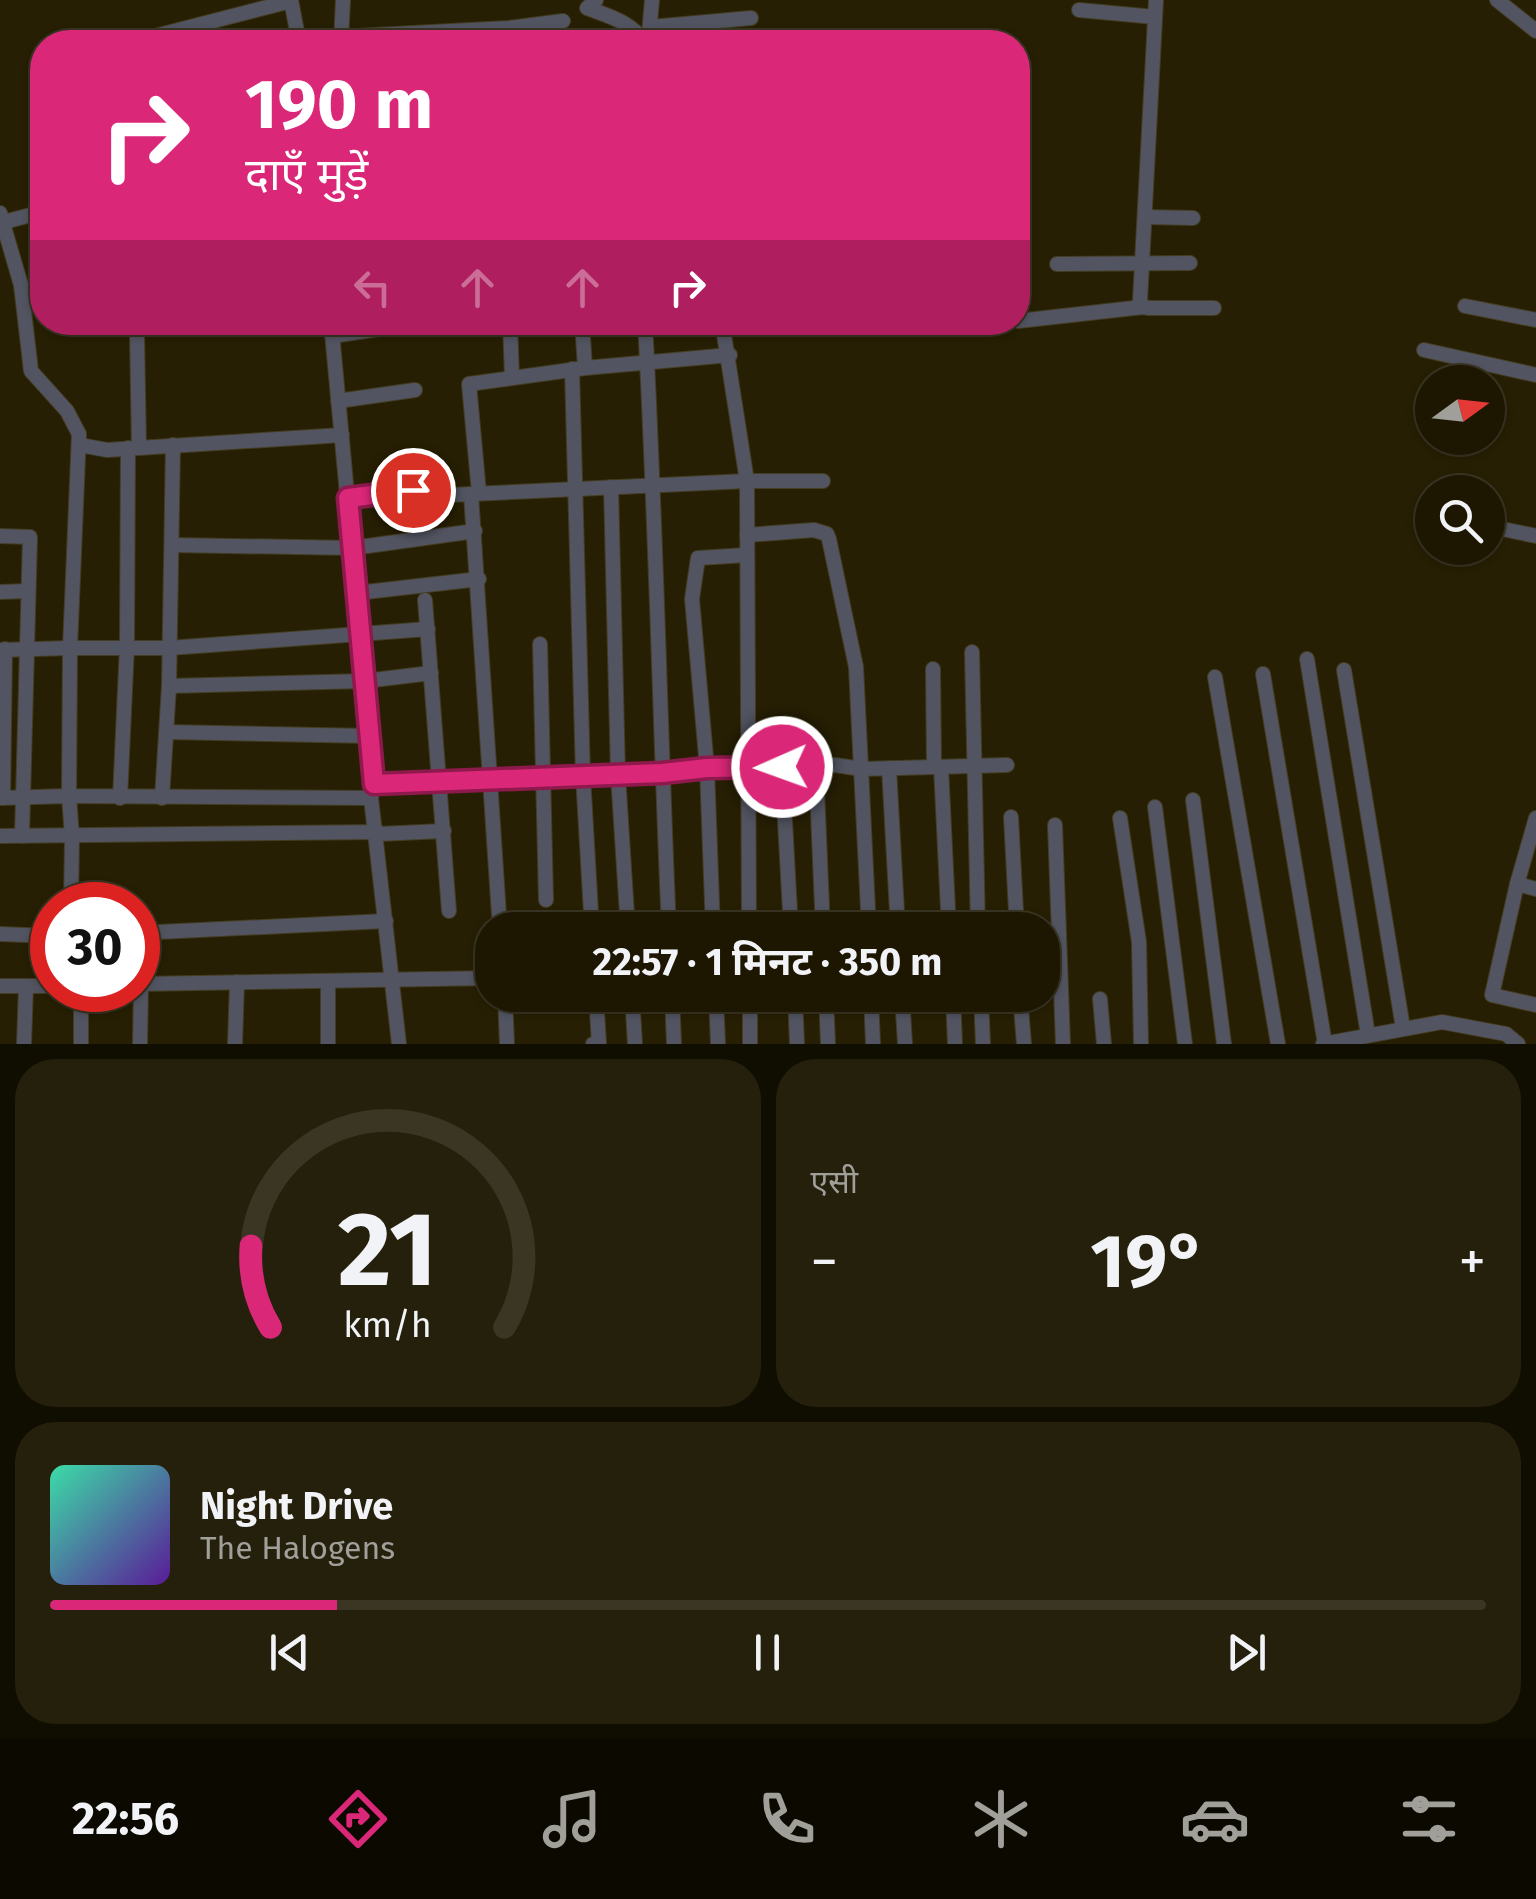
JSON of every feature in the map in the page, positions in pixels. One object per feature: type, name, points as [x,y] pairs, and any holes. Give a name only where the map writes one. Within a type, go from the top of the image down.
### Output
[{"type":"street","points":[[341,30],[343,0]]},
{"type":"street","points":[[648,30],[652,0]]},
{"type":"street","points":[[1144,307],[1140,301],[1156,0]]},
{"type":"street","points":[[1498,0],[1536,31]]},
{"type":"street","points":[[197,30],[291,1],[297,30]]},
{"type":"street","points":[[588,3],[635,30]]},
{"type":"street","points":[[1079,10],[1155,17]]},
{"type":"street","points":[[689,30],[751,18]]},
{"type":"street","points":[[513,30],[563,21]]},
{"type":"street","points":[[30,214],[2,218],[21,284],[31,371],[67,410],[80,445],[70,648],[71,882]]},
{"type":"street","points":[[1144,217],[1193,218]]},
{"type":"street","points":[[1057,264],[1190,264]]},
{"type":"street","points":[[1465,306],[1536,320]]},
{"type":"street","points":[[1030,320],[1144,307],[1214,308]]},
{"type":"street","points":[[120,798],[137,335]]},
{"type":"street","points":[[332,335],[399,1044]]},
{"type":"street","points":[[510,335],[512,378]]},
{"type":"street","points":[[581,335],[576,488],[583,776],[591,912]]},
{"type":"street","points":[[646,335],[668,912]]},
{"type":"street","points":[[725,335],[747,481],[749,912]]},
{"type":"street","points":[[1424,350],[1536,375]]},
{"type":"street","points":[[499,912],[470,384],[579,368],[730,356]]},
{"type":"street","points":[[338,401],[415,390]]},
{"type":"street","points":[[80,445],[107,450],[342,435]]},
{"type":"street","points":[[162,798],[173,445]]},
{"type":"street","points":[[348,498],[447,491],[475,494],[823,481]]},
{"type":"street","points":[[611,487],[618,775],[627,912]]},
{"type":"street","points":[[172,545],[354,548],[475,530]]},
{"type":"street","points":[[747,535],[814,530],[830,539],[856,667],[868,912]]},
{"type":"street","points":[[1505,530],[1536,536]]},
{"type":"street","points":[[0,536],[30,536],[22,836]]},
{"type":"street","points":[[713,912],[707,768],[692,599],[694,572],[698,558],[747,554]]},
{"type":"street","points":[[358,593],[479,578]]},
{"type":"street","points":[[0,592],[28,591]]},
{"type":"street","points":[[425,600],[449,910]]},
{"type":"street","points":[[428,629],[169,648],[2,650],[1,798],[162,798],[373,791],[441,782],[707,768],[1007,765]]},
{"type":"street","points":[[540,644],[546,900]]},
{"type":"street","points":[[972,652],[977,912]]},
{"type":"street","points":[[1307,659],[1368,1036]]},
{"type":"street","points":[[933,669],[949,912]]},
{"type":"street","points":[[1344,670],[1403,1028]]},
{"type":"street","points":[[168,686],[365,681],[431,674]]},
{"type":"street","points":[[1264,674],[1324,1044],[1452,1023],[1506,1034],[1518,1044]]},
{"type":"street","points":[[1215,677],[1278,1044]]},
{"type":"street","points":[[167,732],[370,736]]},
{"type":"street","points":[[816,766],[823,912]]},
{"type":"street","points":[[782,767],[790,912]]},
{"type":"street","points":[[889,768],[897,912]]},
{"type":"street","points":[[1193,800],[1224,1044]]},
{"type":"street","points":[[1155,806],[1184,1044]]},
{"type":"street","points":[[1011,817],[1015,912]]},
{"type":"street","points":[[1120,818],[1138,942],[1141,1044]]},
{"type":"street","points":[[1536,818],[1492,994],[1536,1005]]},
{"type":"street","points":[[1054,825],[1063,1044]]},
{"type":"street","points":[[0,836],[444,830]]},
{"type":"street","points":[[1517,884],[1536,889]]},
{"type":"street","points":[[160,932],[386,921]]},
{"type":"street","points":[[0,934],[30,935]]},
{"type":"street","points":[[160,984],[475,978]]},
{"type":"street","points":[[328,981],[328,1044]]},
{"type":"street","points":[[234,1044],[237,982]]},
{"type":"street","points":[[0,986],[30,986]]},
{"type":"street","points":[[24,1044],[26,986]]},
{"type":"street","points":[[1100,999],[1104,1044]]},
{"type":"street","points":[[81,1012],[81,1044]]},
{"type":"street","points":[[139,1012],[140,1044]]},
{"type":"street","points":[[506,1012],[507,1044]]},
{"type":"street","points":[[592,1044],[599,1044],[598,1012]]},
{"type":"street","points":[[633,1012],[635,1044]]},
{"type":"street","points":[[673,1012],[674,1044]]},
{"type":"street","points":[[717,1012],[718,1044]]},
{"type":"street","points":[[750,1012],[750,1044]]},
{"type":"street","points":[[796,1012],[798,1044]]},
{"type":"street","points":[[827,1012],[828,1044]]},
{"type":"street","points":[[873,1012],[874,1044]]},
{"type":"street","points":[[903,1012],[905,1044]]},
{"type":"street","points":[[954,1012],[955,1044]]},
{"type":"street","points":[[981,1012],[982,1044]]},
{"type":"street","points":[[1021,1012],[1024,1044]]},
{"type":"route","points":[[413,490],[348,498],[374,784],[782,767]]}]
